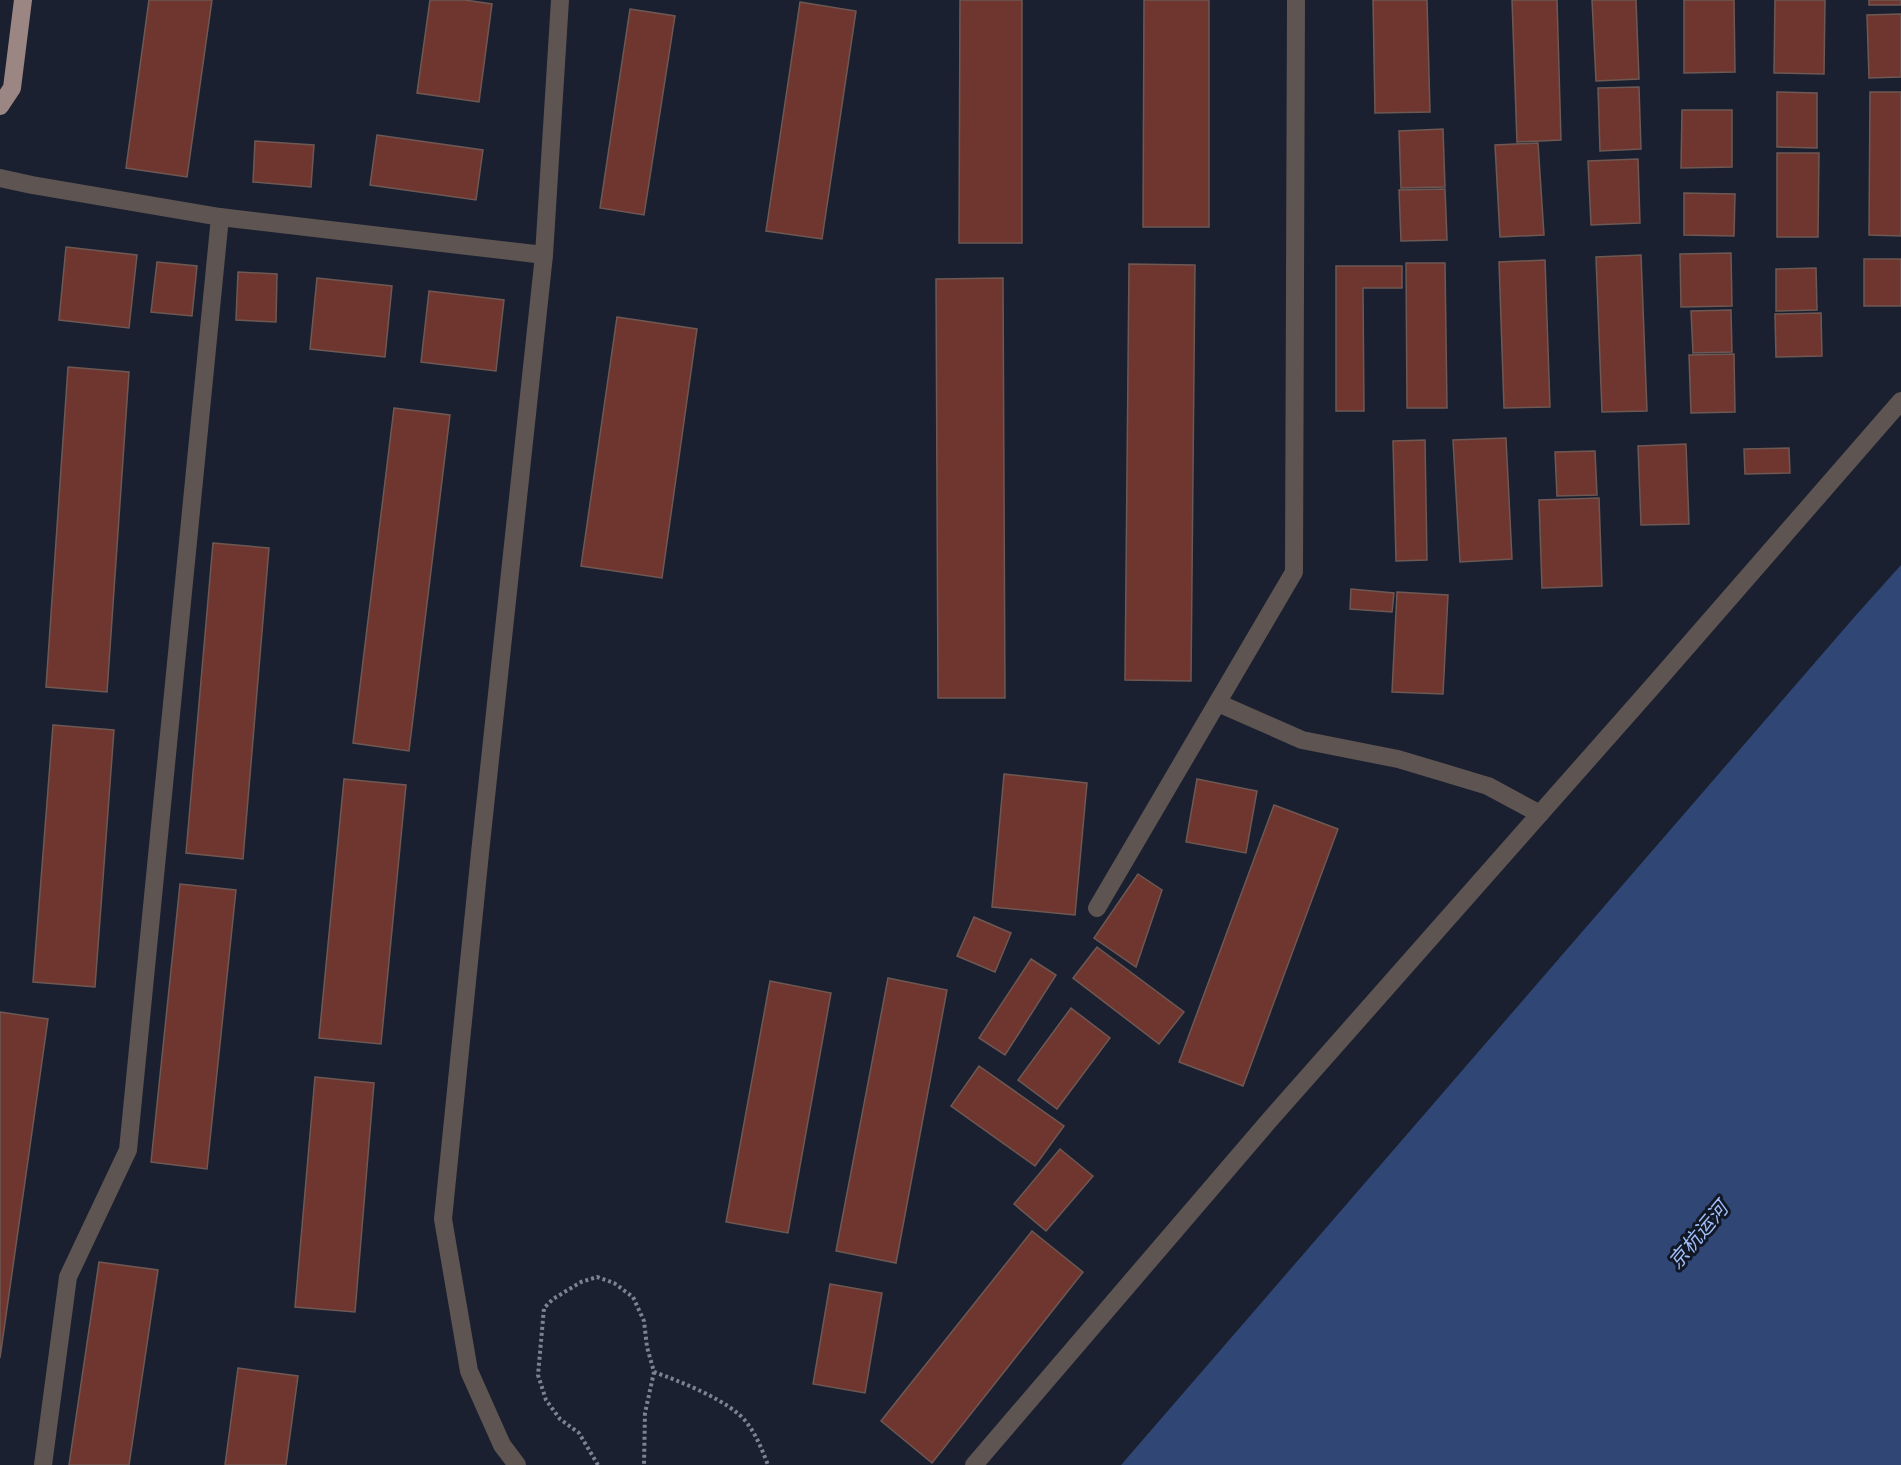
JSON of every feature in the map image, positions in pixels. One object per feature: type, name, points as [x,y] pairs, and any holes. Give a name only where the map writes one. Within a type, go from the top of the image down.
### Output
[{"type":"main road","points":[[0,106],[12,88],[23,0]]},
{"type":"street","points":[[517,1465],[502,1445],[469,1371],[443,1219],[544,255],[561,0]]},
{"type":"street","points":[[1097,908],[1294,572],[1296,0]]},
{"type":"street","points":[[0,178],[220,217],[544,255]]},
{"type":"street","points":[[43,1465],[68,1276],[128,1150],[220,217]]},
{"type":"street","points":[[974,1465],[1267,1122],[1901,401]]},
{"type":"street","points":[[1218,703],[1302,740],[1398,759],[1488,786],[1540,814]]},
{"type":"path","points":[[598,1465],[579,1433],[561,1419],[546,1400],[538,1375],[544,1308],[553,1299],[581,1282],[597,1277],[614,1283],[633,1297],[644,1321],[647,1347],[654,1372],[645,1413],[644,1465]]},
{"type":"path","points":[[654,1372],[690,1386],[723,1404],[746,1421],[760,1444],[768,1465]]},
{"type":"water","name":"京杭运河","points":[[1901,565],[1901,1465],[1121,1465],[1857,614]]},
{"type":"building","points":[[149,0],[212,0],[187,177],[126,168]]},
{"type":"building","points":[[430,0],[465,0],[492,4],[479,102],[417,93]]},
{"type":"building","points":[[960,0],[1022,0],[1022,243],[959,243]]},
{"type":"building","points":[[1144,0],[1209,0],[1209,227],[1143,227]]},
{"type":"building","points":[[1373,0],[1427,0],[1430,112],[1375,113]]},
{"type":"building","points":[[1512,0],[1557,0],[1561,140],[1517,142]]},
{"type":"building","points":[[1592,0],[1636,0],[1639,79],[1596,81]]},
{"type":"building","points":[[1684,0],[1734,0],[1735,72],[1684,73]]},
{"type":"building","points":[[1775,0],[1825,0],[1824,74],[1774,73]]},
{"type":"building","points":[[1869,0],[1901,0],[1901,5],[1869,5]]},
{"type":"building","points":[[800,2],[856,11],[822,239],[766,231]]},
{"type":"building","points":[[630,9],[675,16],[644,215],[600,208]]},
{"type":"building","points":[[1901,14],[1901,77],[1869,78],[1867,15]]},
{"type":"building","points":[[1639,87],[1641,149],[1600,151],[1598,88]]},
{"type":"building","points":[[1777,92],[1817,93],[1817,148],[1777,147]]},
{"type":"building","points":[[1870,92],[1901,92],[1901,236],[1869,235]]},
{"type":"building","points":[[1682,110],[1732,110],[1732,167],[1681,168]]},
{"type":"building","points":[[1443,129],[1445,187],[1401,188],[1399,131]]},
{"type":"building","points":[[377,135],[483,150],[476,200],[370,185]]},
{"type":"building","points":[[255,141],[314,145],[311,187],[253,182]]},
{"type":"building","points":[[1538,143],[1544,235],[1500,237],[1495,145]]},
{"type":"building","points":[[1777,153],[1819,153],[1818,237],[1777,237]]},
{"type":"building","points":[[1638,159],[1640,223],[1591,225],[1588,161]]},
{"type":"building","points":[[1445,189],[1447,240],[1401,241],[1399,190]]},
{"type":"building","points":[[1684,193],[1735,194],[1734,236],[1684,235]]},
{"type":"building","points":[[66,247],[137,255],[129,328],[59,320]]},
{"type":"building","points":[[1731,253],[1732,306],[1681,307],[1680,254]]},
{"type":"building","points":[[1641,255],[1647,411],[1602,412],[1596,257]]},
{"type":"building","points":[[1864,259],[1901,259],[1901,306],[1864,306]]},
{"type":"building","points":[[1545,260],[1550,407],[1504,408],[1499,262]]},
{"type":"building","points":[[157,262],[197,266],[192,316],[151,312]]},
{"type":"building","points":[[1406,263],[1445,263],[1447,408],[1407,408]]},
{"type":"building","points":[[1129,264],[1195,265],[1191,681],[1125,680]]},
{"type":"building","points":[[1336,266],[1402,266],[1402,288],[1363,288],[1364,411],[1336,411]]},
{"type":"building","points":[[1816,268],[1817,310],[1776,311],[1776,269]]},
{"type":"building","points":[[238,272],[277,274],[276,322],[236,320]]},
{"type":"building","points":[[317,278],[392,286],[385,357],[310,349]]},
{"type":"building","points":[[1003,278],[1005,698],[938,698],[936,279]]},
{"type":"building","points":[[429,291],[504,300],[496,371],[421,362]]},
{"type":"building","points":[[1731,310],[1732,352],[1693,353],[1691,311]]},
{"type":"building","points":[[1821,313],[1822,356],[1776,357],[1775,314]]},
{"type":"building","points":[[617,317],[697,329],[662,578],[581,566]]},
{"type":"building","points":[[1734,354],[1735,412],[1691,413],[1689,355]]},
{"type":"building","points":[[68,367],[129,372],[107,692],[46,687]]},
{"type":"building","points":[[394,408],[450,415],[409,751],[353,743]]},
{"type":"building","points":[[1506,438],[1512,559],[1460,562],[1453,440]]},
{"type":"building","points":[[1425,440],[1427,560],[1396,561],[1393,441]]},
{"type":"building","points":[[1686,444],[1689,524],[1641,525],[1638,446]]},
{"type":"building","points":[[1789,448],[1790,473],[1745,474],[1744,449]]},
{"type":"building","points":[[1595,451],[1597,495],[1557,496],[1555,452]]},
{"type":"building","points":[[1599,498],[1602,586],[1542,588],[1539,500]]},
{"type":"building","points":[[213,543],[269,548],[243,859],[186,853]]},
{"type":"building","points":[[1351,589],[1394,593],[1392,612],[1350,609]]},
{"type":"building","points":[[1397,592],[1448,595],[1443,694],[1392,692]]},
{"type":"building","points":[[53,725],[114,730],[95,987],[33,982]]},
{"type":"building","points":[[1004,774],[1087,783],[1075,915],[992,907]]},
{"type":"building","points":[[344,779],[406,785],[381,1044],[319,1038]]},
{"type":"building","points":[[1197,779],[1257,791],[1246,853],[1186,842]]},
{"type":"building","points":[[1274,805],[1338,829],[1243,1086],[1179,1062]]},
{"type":"building","points":[[1138,874],[1162,890],[1136,967],[1094,938]]},
{"type":"building","points":[[180,884],[236,890],[207,1169],[151,1162]]},
{"type":"building","points":[[974,917],[1011,933],[995,972],[957,956]]},
{"type":"building","points":[[1097,947],[1184,1012],[1159,1044],[1073,978]]},
{"type":"building","points":[[1031,959],[1056,975],[1005,1055],[979,1038]]},
{"type":"building","points":[[888,978],[947,990],[896,1263],[836,1251]]},
{"type":"building","points":[[770,981],[831,993],[788,1233],[726,1222]]},
{"type":"building","points":[[1071,1008],[1110,1038],[1057,1109],[1018,1080]]},
{"type":"building","points":[[0,1012],[48,1019],[0,1358]]},
{"type":"building","points":[[979,1066],[1064,1126],[1035,1166],[951,1106]]},
{"type":"building","points":[[315,1077],[374,1083],[355,1312],[295,1307]]},
{"type":"building","points":[[1060,1149],[1093,1176],[1046,1231],[1014,1204]]},
{"type":"building","points":[[1032,1231],[1083,1272],[932,1463],[881,1421]]},
{"type":"building","points":[[99,1262],[158,1270],[129,1465],[69,1465]]},
{"type":"building","points":[[830,1284],[882,1293],[865,1393],[813,1384]]},
{"type":"building","points":[[238,1368],[298,1376],[286,1465],[225,1465]]}]
